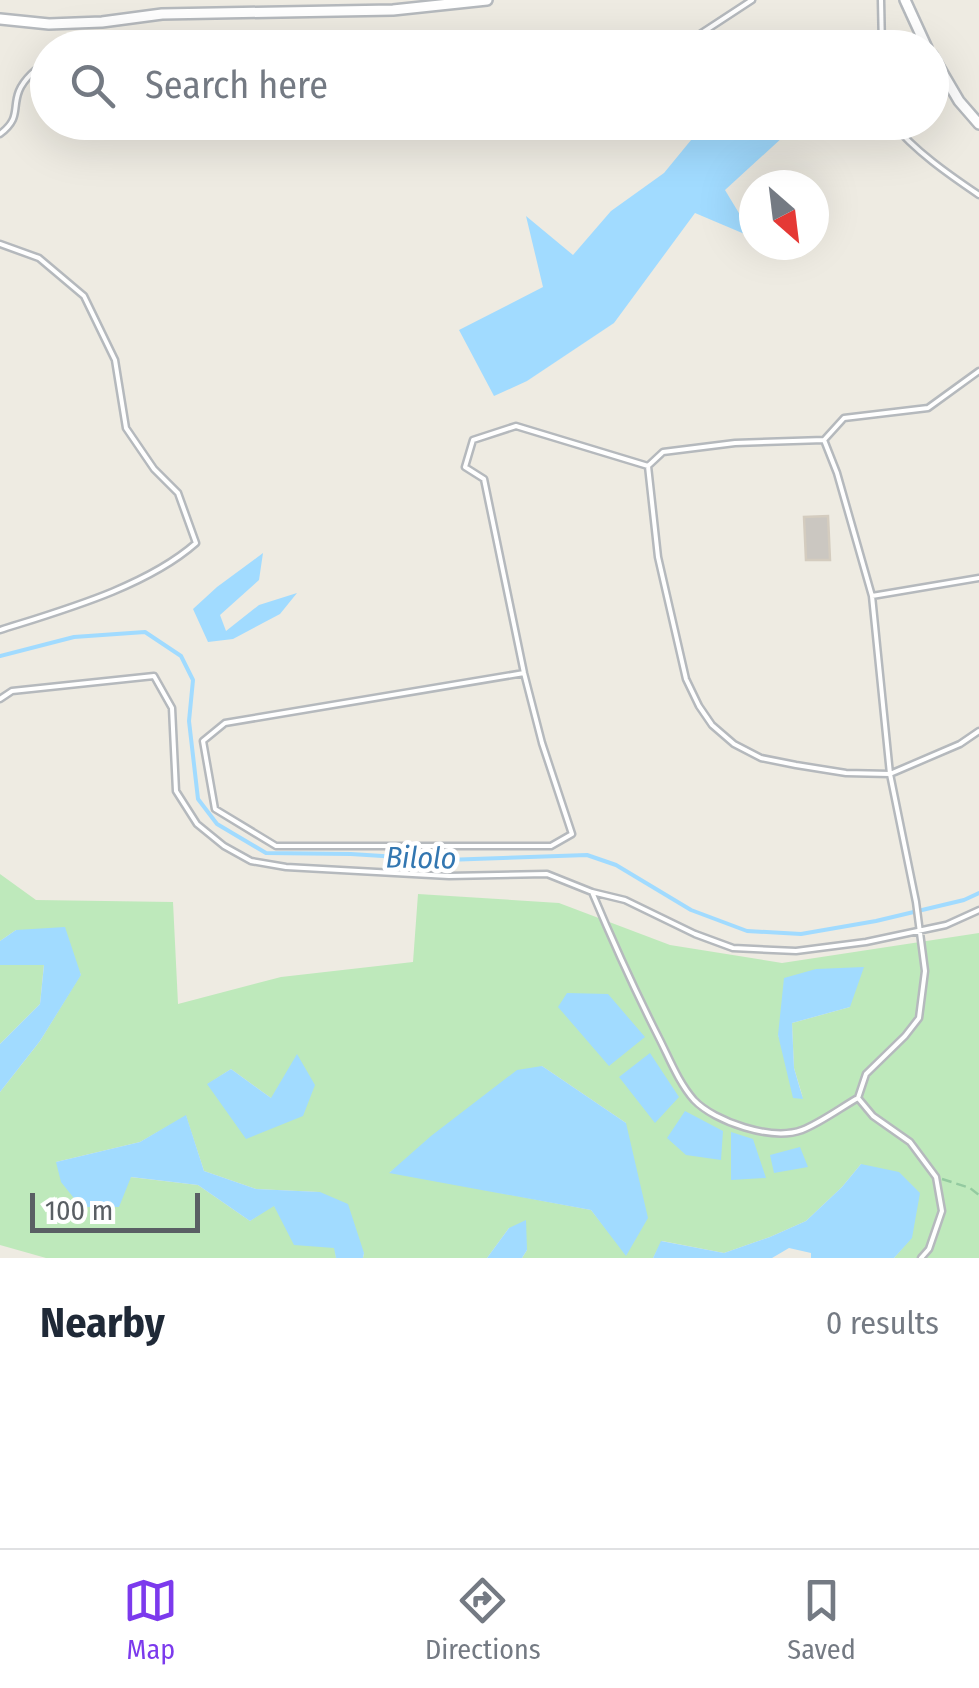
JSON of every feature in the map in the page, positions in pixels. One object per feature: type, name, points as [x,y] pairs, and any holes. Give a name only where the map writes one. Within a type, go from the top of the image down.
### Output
[{"type":"street","points":[[145,16],[148,0]]},
{"type":"street","points":[[227,12],[230,0]]},
{"type":"street","points":[[0,19],[49,24],[102,22],[227,12],[393,10],[482,0]]},
{"type":"street","points":[[904,0],[918,30]]},
{"type":"street","points":[[949,84],[979,124]]},
{"type":"lane","points":[[706,30],[752,0]]},
{"type":"lane","points":[[881,0],[882,30]]},
{"type":"lane","points":[[0,134],[9,128],[17,110],[19,91],[30,76]]},
{"type":"lane","points":[[908,140],[979,195]]},
{"type":"lane","points":[[0,244],[39,258],[84,296],[115,360],[126,428],[154,469],[178,493],[196,543],[177,560],[86,603],[0,630]]},
{"type":"lane","points":[[648,466],[663,452],[735,443],[824,440],[844,418],[928,408],[979,371]]},
{"type":"lane","points":[[524,672],[225,723],[204,741],[215,809],[276,846],[551,846],[572,834],[524,672],[484,479],[465,467],[473,440],[516,426],[648,466]]},
{"type":"lane","points":[[592,892],[634,990],[680,1080],[696,1102],[740,1126],[770,1133],[801,1130],[858,1098],[866,1074],[919,1018],[924,971],[920,931],[890,774],[872,596],[824,440]]},
{"type":"lane","points":[[648,466],[658,557],[686,679],[712,725],[734,744],[761,758],[846,774],[890,774],[960,744],[979,731]]},
{"type":"lane","points":[[872,596],[979,578]]},
{"type":"lane","points":[[0,699],[12,691],[154,676],[172,708],[176,790],[197,824],[250,861],[286,867],[449,876],[547,874],[625,900],[733,948],[796,951],[866,942],[946,925],[979,910]]},
{"type":"lane","points":[[858,1098],[873,1116],[910,1142],[936,1177],[942,1212],[929,1250],[921,1258]]},
{"type":"path","points":[[936,1177],[979,1195]]},
{"type":"green space","points":[[0,874],[36,900],[173,902],[178,1004],[281,977],[413,962],[418,894],[559,903],[670,945],[782,963],[979,933],[979,1258],[894,1258],[912,1237],[861,1164],[806,1221],[724,1253],[662,1241],[653,1258],[522,1258],[527,1250],[509,1228],[487,1258],[363,1258],[364,1253],[319,1192],[256,1189],[204,1171],[186,1116],[140,1142],[56,1162],[198,1185],[250,1221],[273,1205],[335,1248],[336,1258],[46,1258],[0,1245],[0,1092],[40,1041],[81,974],[16,930],[0,941]],"holes":[[[816,969],[850,1007],[792,1023],[794,1068],[803,1098],[778,1035]],[[542,1066],[626,1123],[627,1255],[591,1210],[390,1172]],[[231,1069],[271,1098],[208,1084]]]},
{"type":"green space","points":[[44,964],[40,1004],[0,1044],[0,965]]},
{"type":"water","points":[[691,140],[780,140],[747,170],[739,170],[739,177],[725,190],[739,213],[739,232],[695,213],[614,323],[527,381],[494,396],[459,330],[543,287],[526,216],[573,255],[611,211],[664,173]]},
{"type":"water","points":[[263,553],[259,580],[220,615],[226,631],[259,605],[297,593],[280,614],[233,639],[208,642],[193,609]]},
{"type":"water","points":[[65,927],[81,975],[40,1041],[0,1092],[0,1044],[40,1004],[44,965],[0,965],[0,941],[16,930]]},
{"type":"water","points":[[864,967],[850,1007],[792,1023],[794,1068],[803,1099],[793,1098],[778,1035],[784,978],[816,969]]},
{"type":"water","points":[[567,993],[608,994],[645,1037],[609,1066],[558,1007]]},
{"type":"water","points":[[650,1053],[679,1097],[655,1123],[619,1077]]},
{"type":"water","points":[[297,1054],[315,1085],[303,1116],[246,1139],[207,1084],[231,1069],[271,1098]]},
{"type":"water","points":[[542,1066],[626,1123],[648,1218],[626,1256],[591,1210],[389,1173],[517,1070]]},
{"type":"water","points":[[685,1111],[723,1131],[721,1160],[686,1155],[667,1138]]},
{"type":"water","points":[[186,1115],[204,1171],[256,1189],[320,1192],[348,1204],[363,1258],[336,1258],[334,1248],[294,1245],[274,1206],[250,1221],[198,1185],[131,1177],[119,1207],[81,1207],[61,1182],[56,1162],[140,1142]]},
{"type":"water","points":[[731,1132],[753,1139],[766,1178],[731,1180]]},
{"type":"water","points":[[800,1147],[808,1167],[774,1173],[770,1155]]},
{"type":"water","points":[[861,1164],[899,1172],[920,1193],[912,1238],[894,1258],[811,1258],[811,1253],[789,1248],[772,1258],[653,1258],[661,1241],[724,1253],[806,1221]]},
{"type":"water","points":[[526,1220],[527,1250],[522,1258],[487,1258],[509,1228]]},
{"type":"building","points":[[828,516],[830,560],[806,560],[804,517]]},
{"type":"waterway","name":"Bilolo","points":[[0,656],[74,637],[145,632],[181,656],[193,680],[189,721],[198,799],[217,824],[266,853],[445,860],[587,855],[616,865],[691,910],[747,931],[801,934],[876,921],[979,893]]}]
